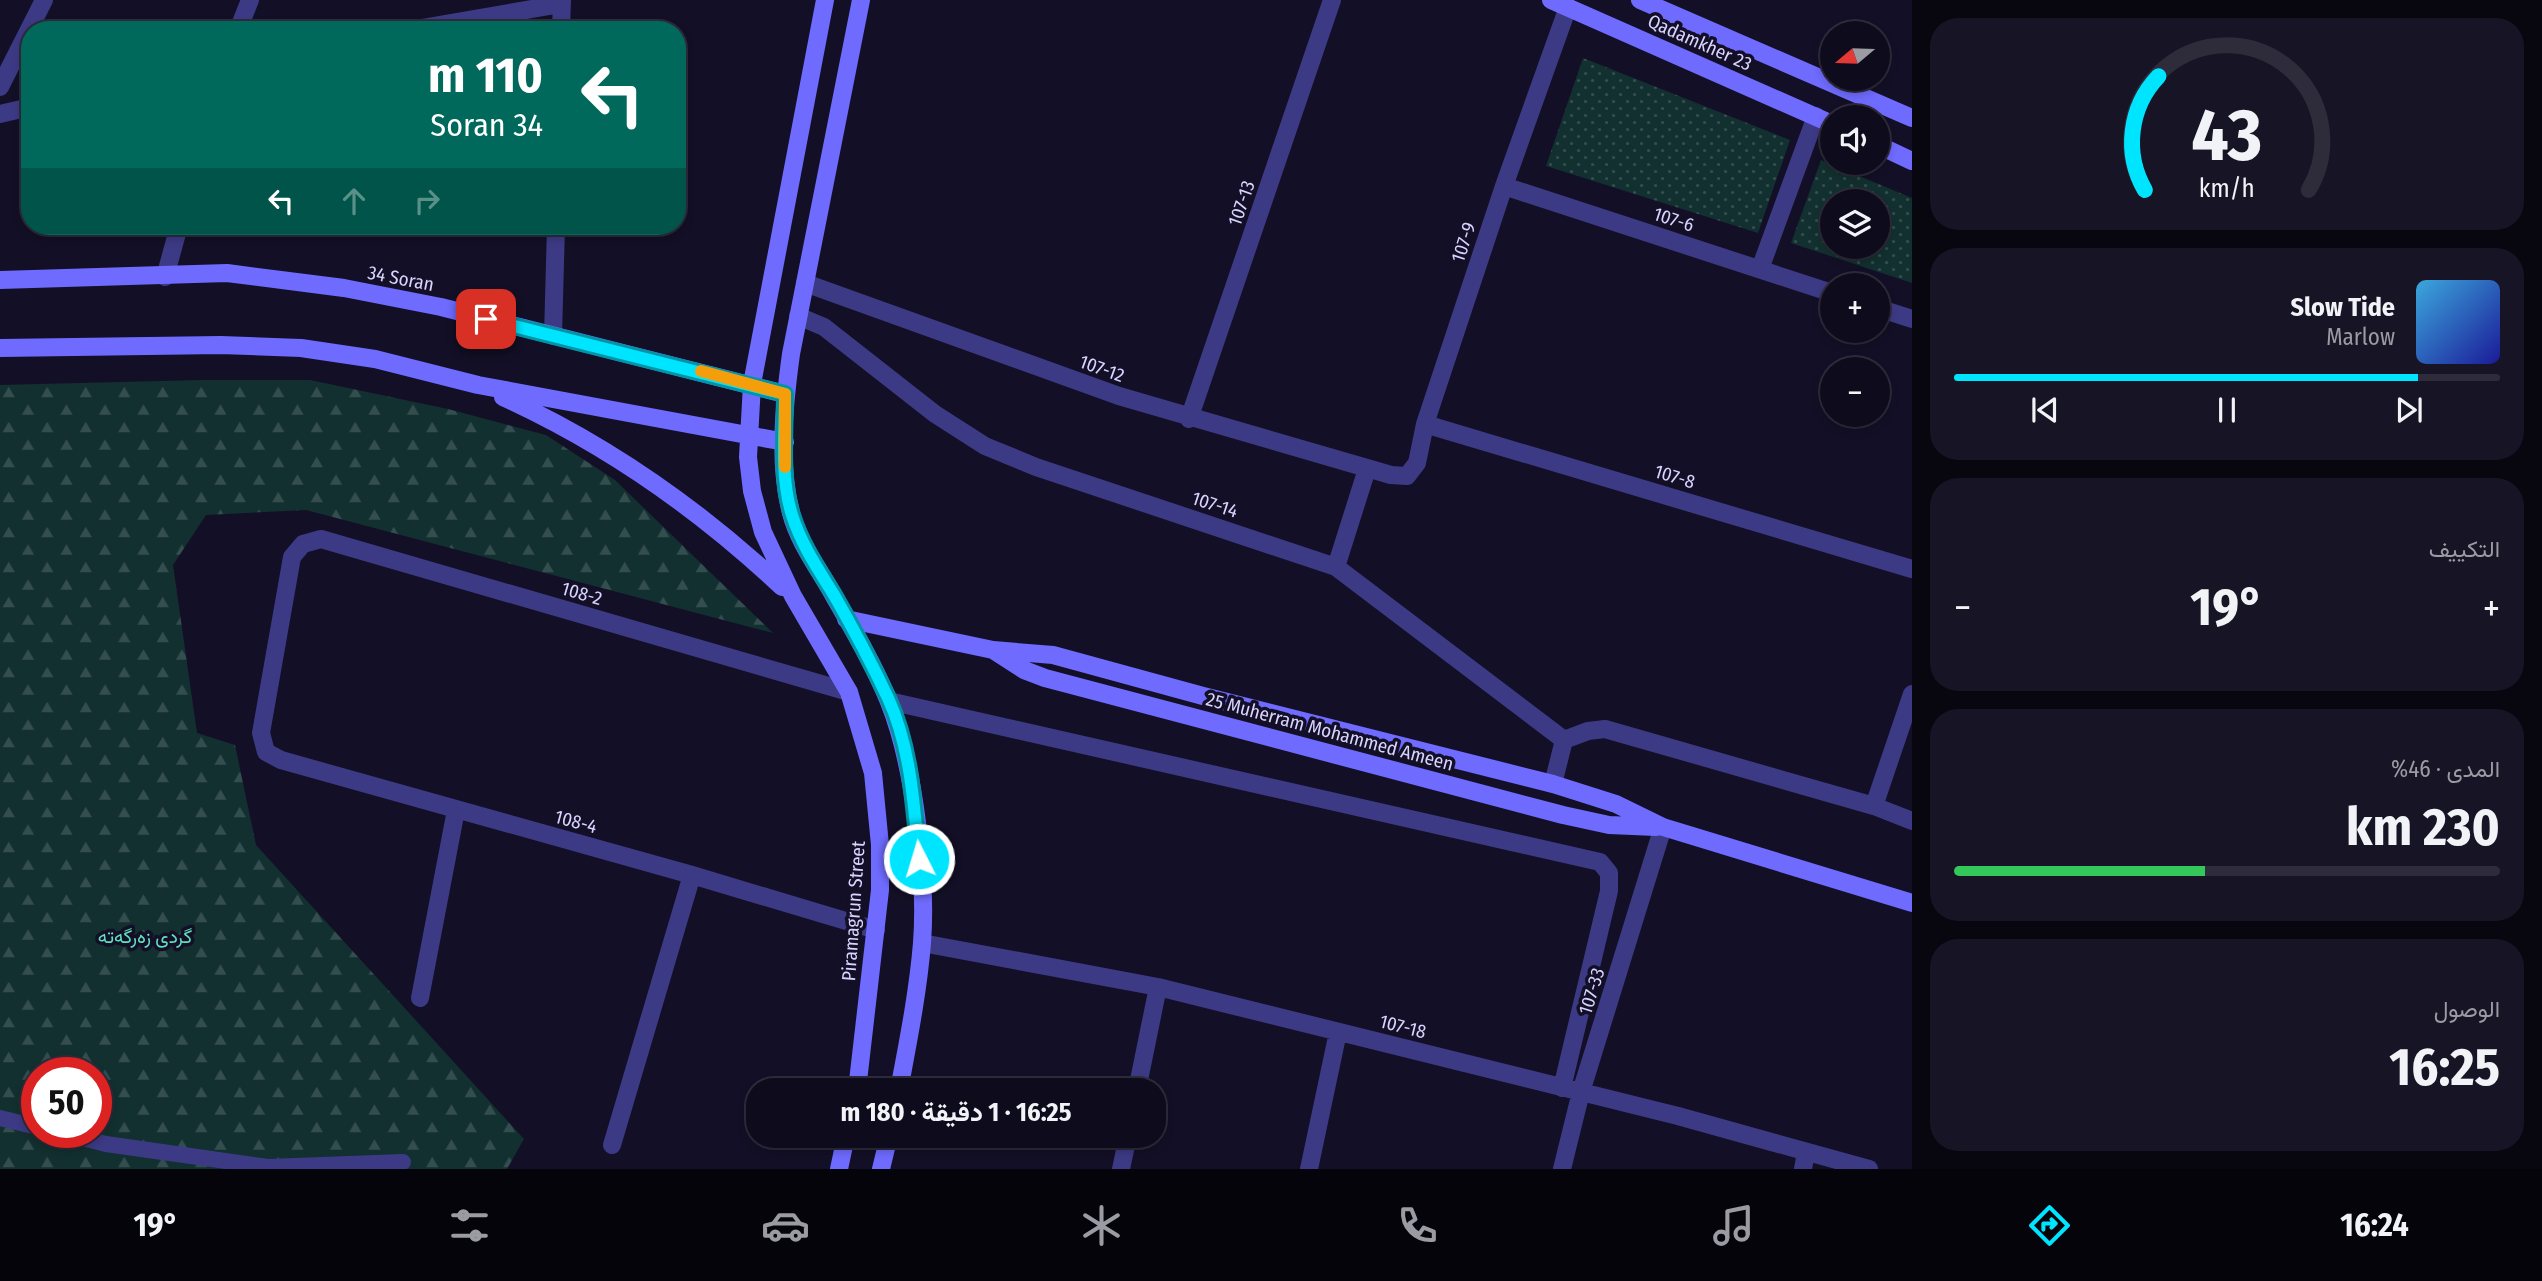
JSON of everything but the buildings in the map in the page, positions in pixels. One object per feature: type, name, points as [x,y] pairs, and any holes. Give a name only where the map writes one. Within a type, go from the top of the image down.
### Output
[{"type":"main road","name":"Piramagrun Street","points":[[825,0],[752,384],[748,436],[752,491],[763,532],[793,596],[849,692],[873,773],[878,816],[880,890],[858,1078]]},
{"type":"main road","points":[[862,0],[798,316],[785,394],[785,442],[791,514],[813,561],[889,701],[905,750],[914,803],[922,943],[901,1078]]},
{"type":"main road","name":"Qadamkher 23","points":[[1640,0],[1912,118]]},
{"type":"main road","name":"Qadamkher 23","points":[[1559,4],[1820,118]]},
{"type":"main road","points":[[1890,151],[1912,161]]},
{"type":"main road","name":"34 Soran","points":[[0,280],[165,277],[226,273],[344,288],[441,307],[785,394]]},
{"type":"main road","points":[[0,348],[221,345],[301,348],[375,359],[478,385],[785,442]]},
{"type":"main road","points":[[478,385],[558,423],[677,497],[737,545],[793,596]]},
{"type":"main road","name":"25 Muherram Mohammed Ameen","points":[[846,619],[993,650],[1053,655],[1217,700],[1553,784],[1616,804],[1663,827],[1912,903]]},
{"type":"main road","name":"25 Muherram Mohammed Ameen","points":[[993,650],[1008,662],[1045,678],[1609,825],[1663,827]]},
{"type":"main road","points":[[839,1169],[843,1148]]},
{"type":"main road","points":[[881,1169],[886,1148]]},
{"type":"street","points":[[33,21],[44,0]]},
{"type":"street","points":[[241,21],[250,0]]},
{"type":"street","name":"107-13","points":[[1189,419],[1332,0]]},
{"type":"street","points":[[459,21],[561,2],[561,21]]},
{"type":"street","name":"107-9","points":[[1391,475],[1407,476],[1418,463],[1425,424],[1504,186],[1559,4]]},
{"type":"street","points":[[0,87],[21,45]]},
{"type":"street","points":[[0,114],[21,109]]},
{"type":"street","points":[[1760,269],[1820,129]]},
{"type":"street","name":"107-6","points":[[1504,186],[1820,289]]},
{"type":"street","points":[[165,277],[177,235]]},
{"type":"street","points":[[553,336],[556,235]]},
{"type":"street","points":[[0,269],[21,279]]},
{"type":"street","name":"107-12","points":[[804,283],[1189,419],[1391,475]]},
{"type":"street","points":[[1890,312],[1912,319]]},
{"type":"street","name":"107-14","points":[[798,316],[824,327],[935,414],[985,446],[1036,467],[1336,567],[1564,740]]},
{"type":"street","name":"107-8","points":[[1425,424],[1912,569]]},
{"type":"street","points":[[1336,567],[1367,469]]},
{"type":"street","name":"108-2","points":[[266,752],[261,733],[292,557],[303,544],[321,539],[849,692]]},
{"type":"street","points":[[1874,806],[1912,694]]},
{"type":"street","points":[[889,701],[1600,862],[1609,873],[1609,891],[1562,1088]]},
{"type":"street","points":[[1553,784],[1564,740],[1588,731],[1605,729],[1874,806],[1912,821]]},
{"type":"street","name":"108-4","points":[[266,752],[281,760],[692,875],[876,930]]},
{"type":"street","points":[[419,998],[456,810]]},
{"type":"street","name":"107-33","points":[[1562,1169],[1581,1092],[1663,827]]},
{"type":"street","points":[[612,1145],[692,875]]},
{"type":"street","name":"107-18","points":[[922,943],[1158,987],[1581,1092],[1805,1160],[1869,1169]]},
{"type":"street","points":[[1139,1078],[1158,987]]},
{"type":"street","points":[[1310,1169],[1338,1032]]},
{"type":"street","points":[[1121,1169],[1125,1148]]},
{"type":"lane","points":[[0,1118],[21,1123]]},
{"type":"lane","points":[[112,1144],[268,1167],[403,1162]]},
{"type":"green space","points":[[1583,58],[1790,140],[1758,233],[1546,166]]},
{"type":"green space","points":[[1820,163],[1820,175],[1857,175],[1912,198],[1912,283],[1890,276],[1890,273],[1882,273],[1839,259],[1890,259],[1890,189],[1820,189],[1820,253],[1791,243]]},
{"type":"green space","name":"گردی زەرگەتە","points":[[310,380],[448,409],[546,435],[615,480],[773,633],[306,510],[206,515],[173,565],[197,733],[235,745],[256,845],[524,1139],[507,1169],[0,1169],[0,385]]},
{"type":"slow traffic","points":[[701,371],[785,394],[785,467]]},
{"type":"route","points":[[486,319],[785,394],[784,451],[791,514],[813,561],[835,597],[889,701],[905,750],[914,803],[919,859]]}]
